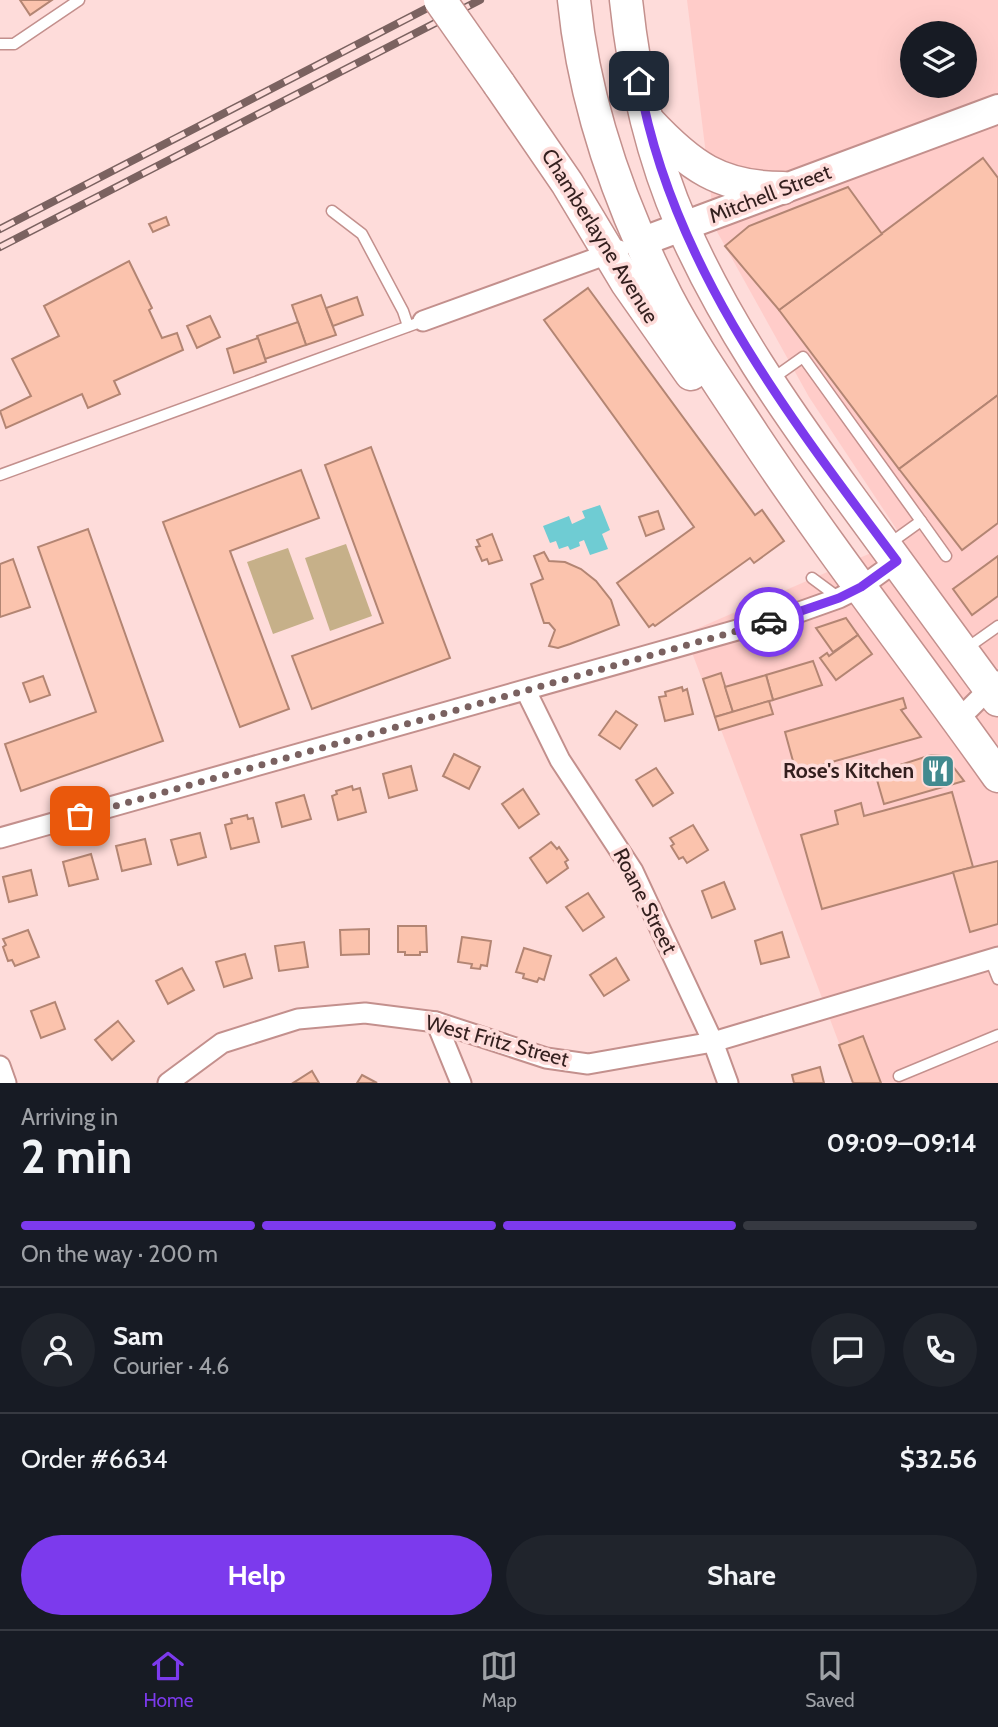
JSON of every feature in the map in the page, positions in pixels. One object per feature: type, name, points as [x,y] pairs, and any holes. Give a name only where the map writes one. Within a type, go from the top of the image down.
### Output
[{"type":"main road","name":"Chamberlayne Avenue","points":[[440,0],[567,183],[627,283],[712,405],[772,463]]},
{"type":"main road","name":"Chamberlayne Avenue","points":[[574,0],[591,93],[608,153],[641,242],[668,298],[850,593],[958,720],[998,776]]},
{"type":"main road","points":[[627,9],[646,119],[682,226],[724,311],[767,383],[962,651],[995,690]]},
{"type":"main road","points":[[646,119],[686,157],[712,174],[743,186],[783,188]]},
{"type":"street","name":"Mitchell Street","points":[[415,324],[998,109]]},
{"type":"street","points":[[0,838],[722,636],[850,593],[891,554]]},
{"type":"street","points":[[958,720],[995,690]]},
{"type":"street","name":"Roane Street","points":[[526,691],[560,760],[634,871],[713,1042],[728,1083]]},
{"type":"street","name":"West Fritz Street","points":[[168,1083],[222,1043],[298,1019],[365,1013],[436,1022],[546,1058],[588,1063],[713,1042],[994,958]]},
{"type":"street","points":[[436,1022],[461,1083]]},
{"type":"street","points":[[0,1066],[6,1083]]},
{"type":"lane","points":[[0,44],[14,44],[79,0]]},
{"type":"lane","points":[[0,475],[415,324],[403,311],[362,234],[332,211]]},
{"type":"lane","points":[[767,383],[803,358],[946,556]]},
{"type":"lane","points":[[891,554],[921,521]]},
{"type":"lane","points":[[811,578],[850,593]]},
{"type":"lane","points":[[962,651],[998,626]]},
{"type":"lane","points":[[994,958],[998,979]]},
{"type":"lane","points":[[899,1076],[998,1035]]},
{"type":"shaded area","points":[[687,0],[998,0],[998,1083],[854,1083],[685,634],[903,539],[809,397],[715,228]]},
{"type":"shaded area","points":[[346,544],[372,616],[330,631],[305,558]]},
{"type":"shaded area","points":[[288,548],[314,619],[273,634],[247,562]]},
{"type":"water","points":[[600,505],[610,530],[602,534],[608,549],[590,555],[584,540],[579,542],[580,546],[570,550],[568,546],[559,549],[556,541],[550,543],[543,526],[569,516],[572,524],[585,518],[582,511]]},
{"type":"building","points":[[20,0],[52,0],[30,15]]},
{"type":"building","points":[[983,158],[998,178],[998,395],[899,469],[779,310]]},
{"type":"building","points":[[848,187],[882,234],[779,310],[725,246],[749,226]]},
{"type":"building","points":[[166,217],[169,225],[153,232],[149,224]]},
{"type":"building","points":[[129,261],[152,308],[149,310],[162,338],[177,333],[183,350],[114,381],[120,394],[88,408],[82,394],[6,428],[0,411],[31,396],[12,359],[59,336],[44,306]]},
{"type":"building","points":[[588,288],[755,515],[762,510],[784,541],[754,563],[750,558],[655,626],[653,624],[649,627],[617,583],[694,527],[544,320]]},
{"type":"building","points":[[321,295],[336,335],[306,345],[292,305]]},
{"type":"building","points":[[357,297],[363,315],[333,326],[326,308]]},
{"type":"building","points":[[210,316],[220,337],[197,348],[187,326]]},
{"type":"building","points":[[298,322],[306,345],[265,359],[257,336]]},
{"type":"building","points":[[258,338],[266,362],[234,373],[227,349]]},
{"type":"building","points":[[998,395],[998,523],[962,550],[899,469]]},
{"type":"building","points":[[371,447],[450,658],[312,709],[292,656],[383,623],[325,465]]},
{"type":"building","points":[[301,470],[319,518],[230,551],[289,709],[240,727],[163,522]]},
{"type":"building","points":[[658,511],[664,529],[646,536],[639,517]]},
{"type":"building","points":[[88,529],[163,741],[21,791],[5,744],[96,712],[38,547]]},
{"type":"building","points":[[492,534],[502,560],[489,564],[487,559],[482,561],[476,547],[480,546],[477,540]]},
{"type":"building","points":[[544,552],[549,561],[565,562],[581,569],[596,581],[611,600],[619,625],[558,648],[549,646],[555,630],[549,623],[544,623],[531,584],[543,579],[534,556]]},
{"type":"building","points":[[998,556],[998,596],[972,615],[953,589]]},
{"type":"building","points":[[13,559],[30,607],[0,617],[0,564]]},
{"type":"building","points":[[846,618],[858,635],[833,652],[816,628]]},
{"type":"building","points":[[858,635],[872,654],[836,680],[820,658],[827,653],[829,656]]},
{"type":"building","points":[[813,661],[822,685],[773,700],[766,675]]},
{"type":"building","points":[[721,673],[733,712],[715,717],[703,679]]},
{"type":"building","points":[[766,675],[773,700],[733,712],[725,687]]},
{"type":"building","points":[[43,676],[50,695],[30,702],[23,683]]},
{"type":"building","points":[[682,687],[683,691],[687,689],[693,714],[665,721],[659,697],[666,696],[665,692]]},
{"type":"building","points":[[903,698],[906,708],[901,710],[921,737],[796,772],[785,732]]},
{"type":"building","points":[[769,701],[773,714],[719,730],[715,717]]},
{"type":"building","points":[[616,711],[637,725],[620,749],[599,735]]},
{"type":"building","points":[[454,754],[480,767],[469,789],[443,776]]},
{"type":"building","points":[[931,755],[945,756],[964,781],[884,804],[875,773]]},
{"type":"building","points":[[411,766],[417,790],[389,798],[383,774]]},
{"type":"building","points":[[656,768],[673,793],[653,806],[636,780]]},
{"type":"building","points":[[352,786],[353,790],[360,788],[366,812],[338,820],[332,796],[337,794],[336,791]]},
{"type":"building","points":[[523,789],[539,814],[519,828],[502,804]]},
{"type":"building","points":[[952,792],[973,867],[822,909],[801,835],[838,824],[835,811],[861,803],[864,816]]},
{"type":"building","points":[[304,795],[311,819],[282,827],[276,803]]},
{"type":"building","points":[[247,815],[248,819],[253,818],[259,842],[231,849],[225,825],[232,823],[231,819]]},
{"type":"building","points":[[693,825],[708,850],[687,863],[683,857],[679,859],[671,846],[674,844],[670,838]]},
{"type":"building","points":[[200,833],[206,857],[178,865],[171,840]]},
{"type":"building","points":[[145,839],[151,864],[122,871],[116,846]]},
{"type":"building","points":[[551,842],[557,849],[559,847],[568,860],[565,862],[568,868],[547,883],[530,858]]},
{"type":"building","points":[[91,854],[98,879],[69,886],[63,862]]},
{"type":"building","points":[[998,861],[998,924],[970,932],[953,872]]},
{"type":"building","points":[[31,870],[37,895],[9,902],[3,877]]},
{"type":"building","points":[[724,882],[735,909],[712,918],[702,891]]},
{"type":"building","points":[[588,893],[604,917],[583,931],[566,907]]},
{"type":"building","points":[[398,926],[426,926],[427,952],[405,955],[405,952],[398,952]]},
{"type":"building","points":[[369,929],[369,954],[341,955],[340,930]]},
{"type":"building","points":[[28,930],[39,957],[15,966],[12,960],[8,961],[3,939]]},
{"type":"building","points":[[782,932],[789,957],[761,964],[755,941]]},
{"type":"building","points":[[462,937],[491,941],[487,966],[481,965],[480,969],[471,968],[472,964],[458,962]]},
{"type":"building","points":[[304,942],[308,967],[279,971],[275,946]]},
{"type":"building","points":[[524,948],[551,956],[544,980],[539,978],[537,982],[523,978],[524,974],[516,972]]},
{"type":"building","points":[[245,954],[252,978],[224,987],[216,962]]},
{"type":"building","points":[[616,958],[629,980],[604,996],[590,975]]},
{"type":"building","points":[[182,968],[194,990],[168,1004],[156,981]]},
{"type":"building","points":[[55,1002],[65,1029],[41,1038],[31,1011]]},
{"type":"building","points":[[118,1021],[134,1041],[112,1060],[95,1040]]},
{"type":"building","points":[[863,1036],[881,1083],[853,1083],[839,1045]]},
{"type":"building","points":[[820,1067],[824,1083],[794,1083],[792,1075]]},
{"type":"building","points":[[312,1071],[319,1083],[293,1083]]},
{"type":"building","points":[[362,1075],[377,1083],[357,1083]]},
{"type":"railway","points":[[0,229],[443,0]]},
{"type":"railway","points":[[0,247],[480,0]]},
{"type":"way so far","points":[[80,816],[769,622]]},
{"type":"place","name":"Rose's Kitchen","points":[[938,771]]},
{"type":"route","points":[[639,81],[654,149],[673,202],[724,311],[791,418],[897,561],[861,587],[839,598],[769,622]]}]
